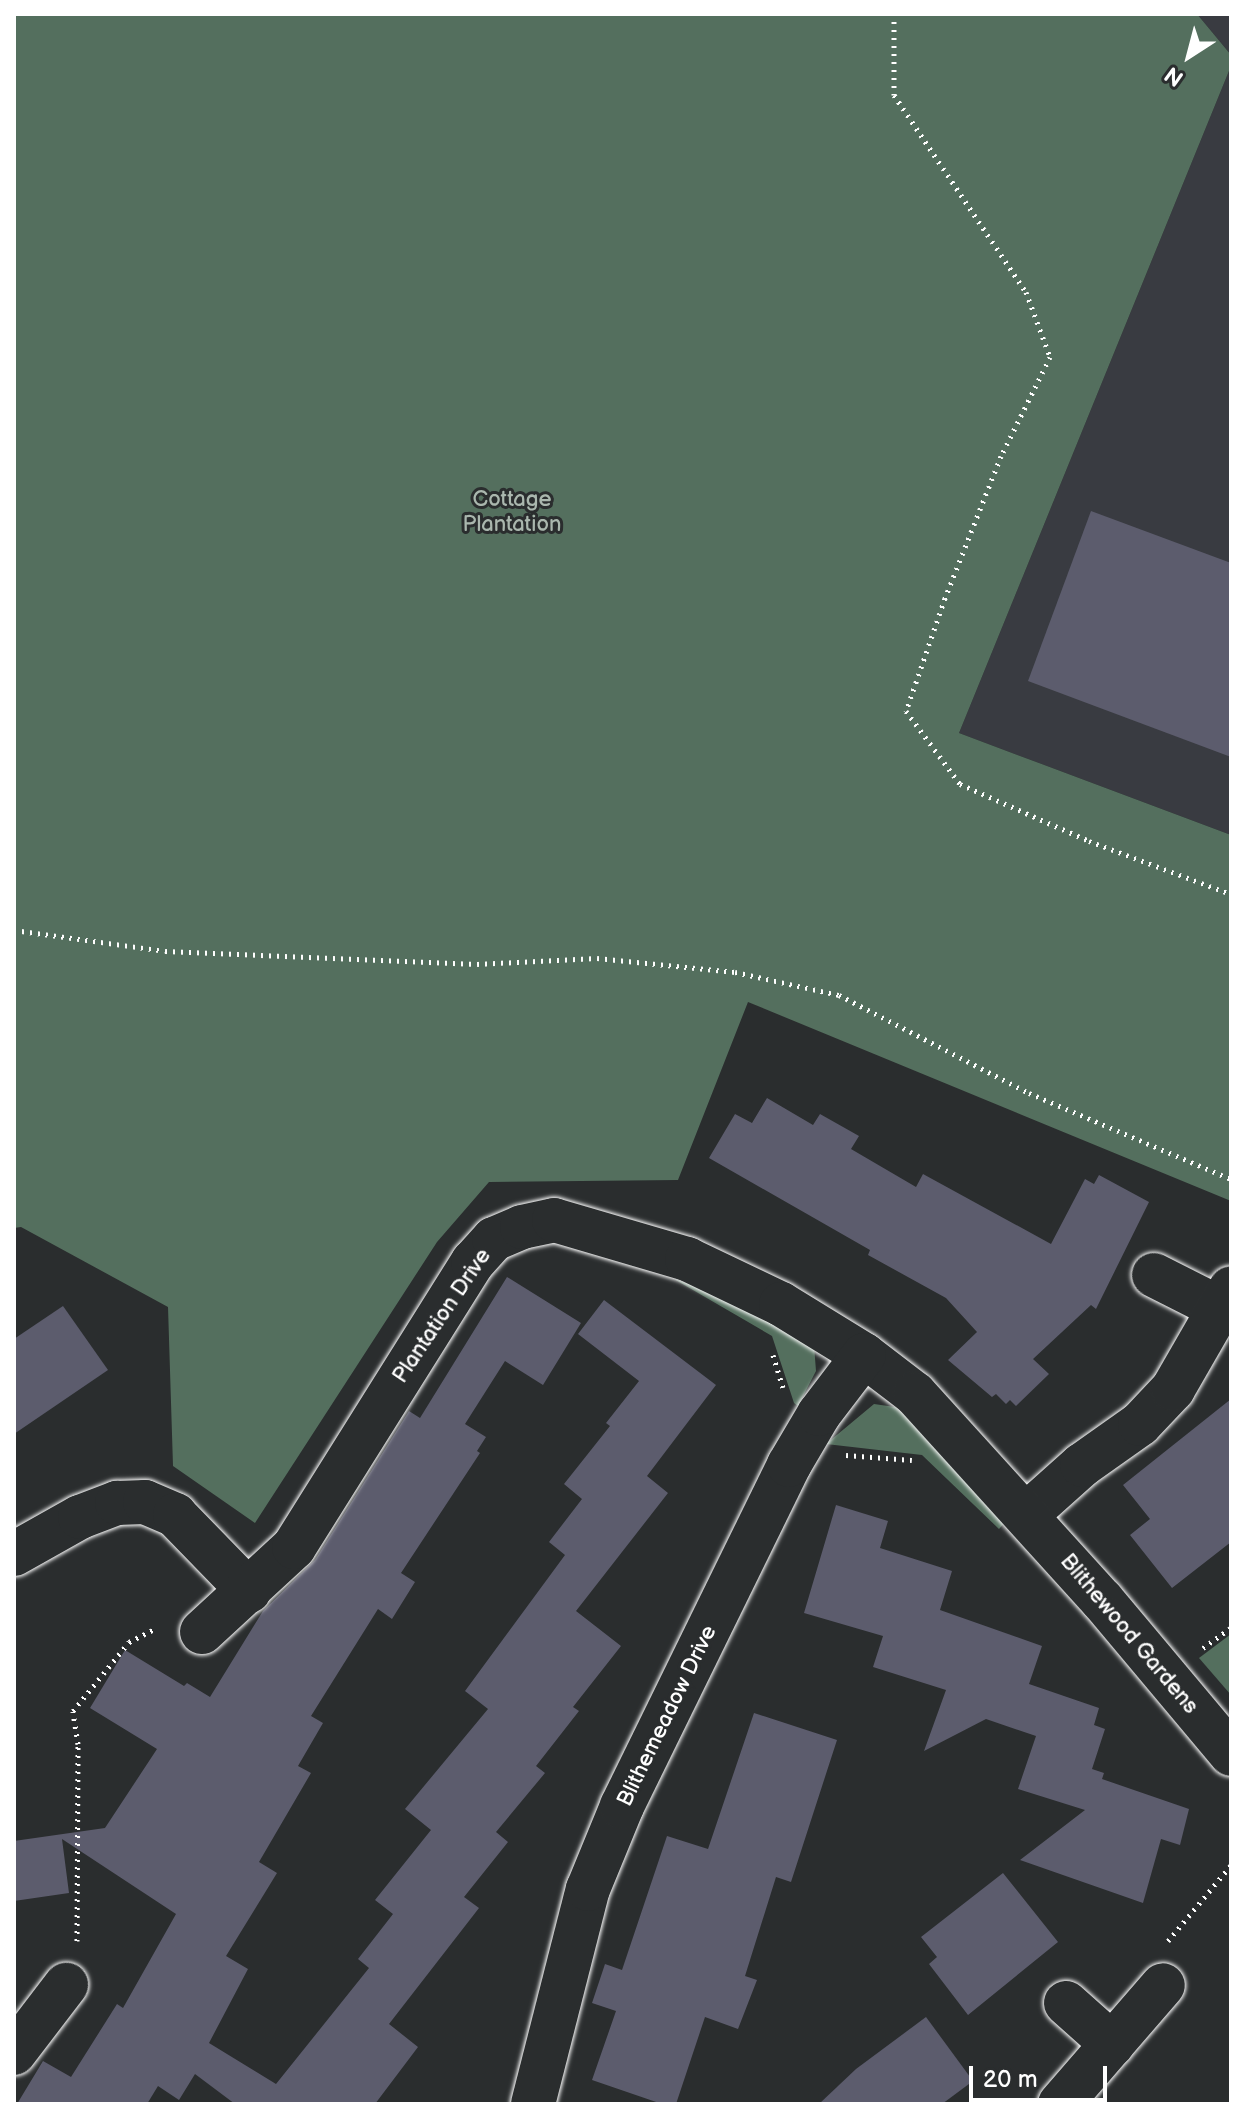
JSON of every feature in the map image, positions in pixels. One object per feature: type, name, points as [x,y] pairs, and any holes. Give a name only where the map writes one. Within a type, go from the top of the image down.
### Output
[{"type":"street","name":"Plantation Drive","points":[[202,1632],[294,1547],[473,1262],[494,1239],[522,1227],[554,1220],[687,1259],[781,1304],[864,1355]]},
{"type":"street","points":[[1026,1515],[1082,1465],[1140,1424],[1173,1389],[1225,1298],[1154,1275]]},
{"type":"street","name":"Blithewood Gardens","points":[[864,1355],[915,1394],[1026,1515],[1231,1754]]},
{"type":"street","name":"Blithemeadow Drive","points":[[533,2104],[588,1889],[622,1806],[803,1440],[864,1355]]},
{"type":"street","points":[[14,1554],[80,1517],[117,1503],[145,1502],[175,1515],[249,1591]]},
{"type":"street","points":[[14,2053],[66,1985]]},
{"type":"street","points":[[1060,2104],[1163,1985]]},
{"type":"street","points":[[1066,2003],[1112,2044]]},
{"type":"path","points":[[894,14],[894,95],[1026,292],[1050,357],[1001,456],[945,598],[906,711],[960,784],[1089,841],[1231,894]]},
{"type":"path","points":[[14,930],[165,951],[477,964],[597,958],[735,972],[839,995],[1029,1093],[1231,1179]]},
{"type":"path","points":[[768,1342],[789,1407],[779,1428],[828,1453],[920,1460]]},
{"type":"path","points":[[66,1985],[79,1930],[78,1744],[73,1711],[129,1642],[178,1617],[202,1632]]},
{"type":"path","points":[[1163,1985],[1151,1961],[1231,1865]]},
{"type":"shaded area","points":[[1197,14],[1231,14],[1231,55]]},
{"type":"shaded area","points":[[1231,66],[1231,835],[959,733]]},
{"type":"green space","name":"Cottage Plantation","points":[[14,14],[1197,14],[1231,55],[1231,66],[959,733],[1231,835],[1231,1201],[748,1002],[678,1180],[489,1182],[437,1242],[255,1523],[173,1466],[168,1307],[21,1227],[14,1228]]},
{"type":"green space","points":[[674,1279],[730,1297],[814,1345],[816,1371],[798,1406],[794,1403],[772,1336]]},
{"type":"green space","points":[[874,1404],[895,1407],[924,1430],[1006,1521],[999,1529],[922,1455],[826,1444]]},
{"type":"green space","points":[[1231,1634],[1231,1695],[1199,1658]]},
{"type":"building","points":[[1091,511],[1231,563],[1231,757],[1028,681]]},
{"type":"building","points":[[767,1098],[813,1125],[820,1114],[859,1136],[851,1149],[916,1187],[923,1174],[1051,1244],[1085,1179],[1094,1184],[1099,1175],[1149,1202],[1096,1309],[1091,1305],[1033,1359],[1049,1374],[1016,1406],[1010,1400],[1006,1404],[996,1394],[992,1397],[948,1360],[977,1332],[946,1298],[868,1255],[870,1250],[709,1158],[735,1114],[752,1123]]},
{"type":"building","points":[[507,1277],[581,1323],[543,1385],[505,1361],[465,1424],[486,1437],[477,1451],[480,1453],[401,1573],[415,1582],[392,1619],[378,1609],[311,1716],[323,1723],[298,1766],[311,1773],[259,1862],[277,1873],[226,1956],[248,1969],[209,2043],[276,2084],[369,1968],[358,1959],[393,1914],[375,1900],[431,1830],[405,1809],[488,1709],[465,1691],[565,1555],[549,1542],[582,1499],[564,1484],[610,1426],[606,1423],[639,1381],[578,1334],[604,1300],[716,1385],[647,1476],[668,1493],[576,1611],[621,1646],[573,1707],[579,1711],[536,1766],[545,1773],[496,1832],[508,1842],[464,1897],[479,1908],[389,2024],[418,2047],[375,2104],[235,2104],[195,2074],[179,2100],[158,2086],[147,2104],[17,2104],[43,2061],[71,2077],[117,2004],[123,2008],[176,1914],[62,1839],[69,1893],[14,1901],[14,1841],[105,1828],[157,1749],[90,1708],[125,1650],[184,1686],[187,1683],[210,1697],[263,1611],[315,1560],[409,1411],[420,1418]]},
{"type":"building","points":[[63,1306],[108,1370],[14,1434],[14,1339]]},
{"type":"building","points":[[1231,1399],[1231,1542],[1172,1588],[1130,1535],[1150,1519],[1123,1485]]},
{"type":"building","points":[[836,1505],[888,1521],[880,1548],[952,1571],[940,1610],[1042,1646],[1029,1684],[1099,1708],[1094,1725],[1105,1729],[1092,1769],[1104,1773],[1102,1779],[1189,1809],[1180,1845],[1161,1839],[1143,1903],[1020,1860],[1085,1810],[1018,1789],[1036,1736],[986,1719],[924,1751],[946,1690],[873,1667],[883,1636],[804,1613]]},
{"type":"building","points":[[754,1713],[837,1740],[791,1882],[776,1877],[745,1976],[757,1980],[738,2029],[705,2017],[676,2104],[662,2104],[592,2080],[616,2011],[592,2003],[605,1964],[622,1970],[667,1836],[708,1849]]},
{"type":"building","points":[[1003,1873],[1058,1942],[968,2015],[929,1964],[937,1957],[921,1937]]},
{"type":"building","points":[[926,2017],[973,2081],[942,2104],[819,2104],[856,2069]]}]
